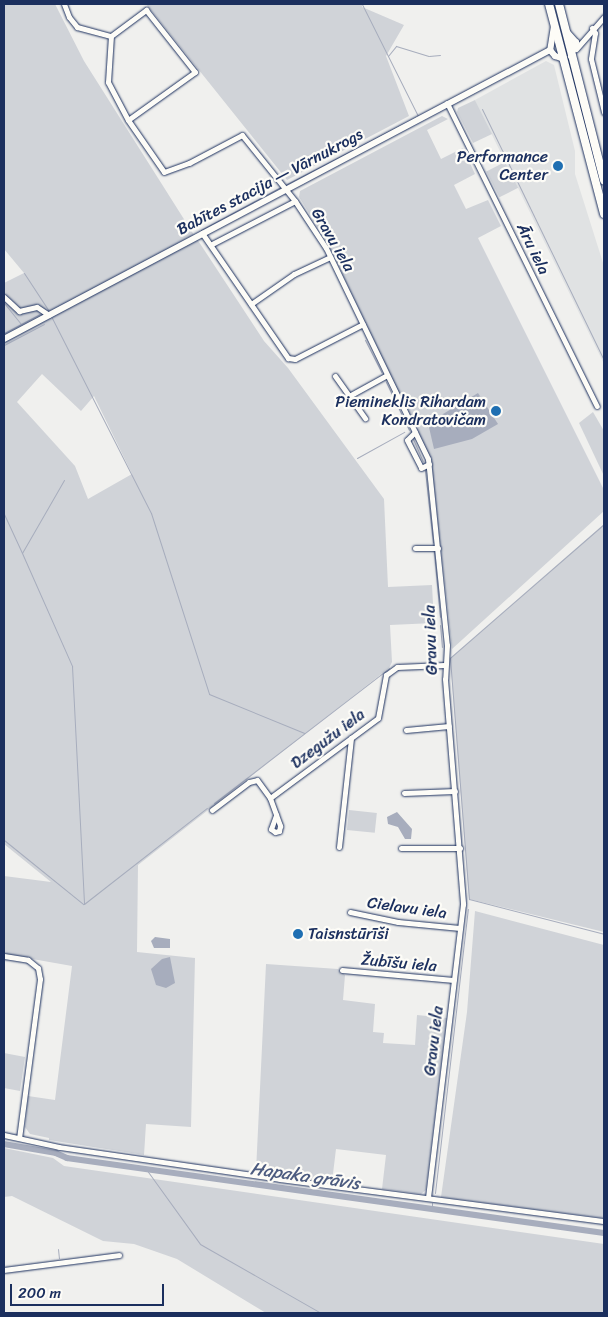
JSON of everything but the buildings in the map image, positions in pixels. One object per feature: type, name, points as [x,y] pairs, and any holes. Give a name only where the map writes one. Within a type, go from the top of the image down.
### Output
[{"type":"highway","points":[[549,4],[561,58],[604,214]]},
{"type":"highway","points":[[559,4],[604,180]]},
{"type":"main road","points":[[554,26],[550,50],[554,56],[561,58]]},
{"type":"main road","points":[[564,29],[573,37],[576,48],[571,56]]},
{"type":"main road","name":"Babītes stacija — Vārnukrogs","points":[[4,339],[550,50]]},
{"type":"street","points":[[64,4],[69,18],[77,27],[112,36]]},
{"type":"street","points":[[146,10],[195,72],[128,120],[110,90],[108,82],[112,36],[146,10]]},
{"type":"street","points":[[576,48],[592,28],[604,17]]},
{"type":"street","points":[[592,28],[595,33],[591,59],[604,112]]},
{"type":"street","points":[[573,37],[587,34]]},
{"type":"street","name":"Āru iela","points":[[447,103],[597,406]]},
{"type":"street","name":"Gravu iela","points":[[128,120],[164,172],[168,172],[242,135],[295,200],[330,257],[429,464],[447,645],[444,665],[463,904],[428,1198]]},
{"type":"street","points":[[212,244],[295,200]]},
{"type":"street","points":[[202,233],[212,244],[251,304],[292,359],[363,324]]},
{"type":"street","points":[[251,304],[294,274],[330,257]]},
{"type":"street","points":[[4,297],[19,311],[37,307],[49,315]]},
{"type":"street","points":[[349,396],[387,375]]},
{"type":"street","points":[[335,376],[365,418]]},
{"type":"street","points":[[415,432],[407,440],[421,468],[429,464]]},
{"type":"street","points":[[415,548],[438,548]]},
{"type":"street","name":"Dzegužu iela","points":[[270,798],[378,718],[386,675],[397,667],[444,665]]},
{"type":"street","points":[[406,730],[449,726]]},
{"type":"street","points":[[339,847],[351,738]]},
{"type":"street","points":[[212,810],[249,782],[257,780],[270,798],[276,815]]},
{"type":"street","points":[[404,793],[455,791]]},
{"type":"street","points":[[401,848],[460,848]]},
{"type":"street","name":"Cielavu iela","points":[[350,912],[398,922],[460,928]]},
{"type":"street","points":[[4,956],[28,960],[38,968],[40,979],[19,1138]]},
{"type":"street","name":"Žubīšu iela","points":[[342,970],[454,980]]},
{"type":"street","points":[[4,1135],[124,1156],[604,1221]]},
{"type":"street","points":[[4,1270],[119,1255]]},
{"type":"shaded area","points":[[4,4],[55,4],[84,61],[194,235],[49,312],[197,239],[264,341],[288,368],[384,499],[388,587],[432,585],[434,623],[390,625],[392,662],[389,668],[138,865],[137,952],[195,958],[191,1127],[146,1124],[144,1155],[49,1140],[49,1138],[30,1134],[25,1127],[28,1096],[55,1100],[72,966],[4,954],[4,876],[51,882],[4,844],[4,283],[24,273],[4,249]],"holes":[[[42,374],[81,411],[94,396],[132,474],[88,499],[75,466],[17,402]]]},
{"type":"shaded area","points":[[146,4],[362,4],[362,7],[404,25],[386,56],[409,116],[287,180]]},
{"type":"shaded area","points":[[546,61],[554,65],[575,151],[575,174],[604,266],[604,364],[475,100]]},
{"type":"shaded area","points":[[475,100],[492,134],[473,143],[457,112],[458,108]]},
{"type":"shaded area","points":[[442,116],[448,119],[427,130],[441,159],[463,148],[475,174],[454,185],[466,209],[488,200],[501,226],[478,238],[604,490],[604,511],[452,649],[431,460],[327,242],[299,197],[300,191]]},
{"type":"shaded area","points":[[505,162],[518,188],[499,197],[486,172]]},
{"type":"shaded area","points":[[593,412],[604,431],[604,476],[579,423]]},
{"type":"shaded area","points":[[604,524],[604,932],[469,899],[450,658]]},
{"type":"shaded area","points":[[349,810],[377,813],[375,833],[347,830]]},
{"type":"shaded area","points":[[475,911],[604,945],[604,1218],[441,1197],[467,1012]]},
{"type":"shaded area","points":[[266,964],[338,969],[345,975],[343,1000],[375,1004],[373,1032],[384,1033],[383,1043],[415,1045],[417,1015],[447,1018],[426,1190],[421,1194],[382,1189],[386,1155],[336,1149],[332,1182],[256,1171]]},
{"type":"shaded area","points":[[4,1053],[25,1057],[20,1091],[4,1088]]},
{"type":"shaded area","points":[[4,1148],[53,1158],[64,1166],[604,1244],[604,1313],[266,1313],[177,1259],[134,1244],[103,1241],[12,1196],[4,1197]]},
{"type":"water","points":[[478,393],[498,424],[472,439],[434,449],[428,423]]},
{"type":"water","points":[[397,812],[412,829],[411,839],[405,839],[398,827],[388,824],[387,817]]},
{"type":"water","points":[[155,937],[170,939],[170,948],[154,948],[151,941]]},
{"type":"water","points":[[170,957],[175,983],[166,988],[156,985],[151,969],[162,959]]},
{"type":"waterway","points":[[287,184],[418,116],[362,4]]},
{"type":"waterway","points":[[388,56],[396,46],[429,56],[440,55]]},
{"type":"waterway","points":[[482,109],[604,360]]},
{"type":"waterway","points":[[201,230],[279,188]]},
{"type":"waterway","points":[[24,273],[49,311]]},
{"type":"waterway","points":[[4,303],[21,324]]},
{"type":"waterway","points":[[4,333],[39,314]]},
{"type":"waterway","points":[[52,318],[151,513],[209,694],[304,733]]},
{"type":"waterway","points":[[4,345],[44,324]]},
{"type":"waterway","points":[[365,340],[381,372]]},
{"type":"waterway","points":[[386,382],[409,430]]},
{"type":"waterway","points":[[357,458],[404,432]]},
{"type":"waterway","points":[[413,439],[423,461]]},
{"type":"waterway","points":[[425,470],[433,543]]},
{"type":"waterway","points":[[64,480],[22,553],[72,666],[84,904]]},
{"type":"waterway","points":[[4,514],[22,553]]},
{"type":"waterway","points":[[604,524],[450,658],[469,899],[604,934]]},
{"type":"waterway","points":[[434,552],[440,617]]},
{"type":"waterway","points":[[440,625],[442,647]]},
{"type":"waterway","points":[[214,803],[389,668]]},
{"type":"waterway","points":[[84,904],[207,808]]},
{"type":"waterway","points":[[4,840],[83,904]]},
{"type":"waterway","points":[[435,1193],[468,909]]},
{"type":"waterway","name":"Hapaka grāvis","points":[[4,1144],[56,1153],[67,1158],[604,1233]]},
{"type":"waterway","points":[[146,1169],[200,1244],[321,1313]]},
{"type":"waterway","name":"Hapaka grāvis","points":[[432,1203],[432,1210]]},
{"type":"waterway","points":[[58,1249],[59,1258]]},
{"type":"place","name":"Performance Center","points":[[558,166]]},
{"type":"place","name":"Piemineklis Rihardam Kondratovičam","points":[[496,411]]},
{"type":"place","name":"Taisnstūrīši","points":[[298,934]]}]
